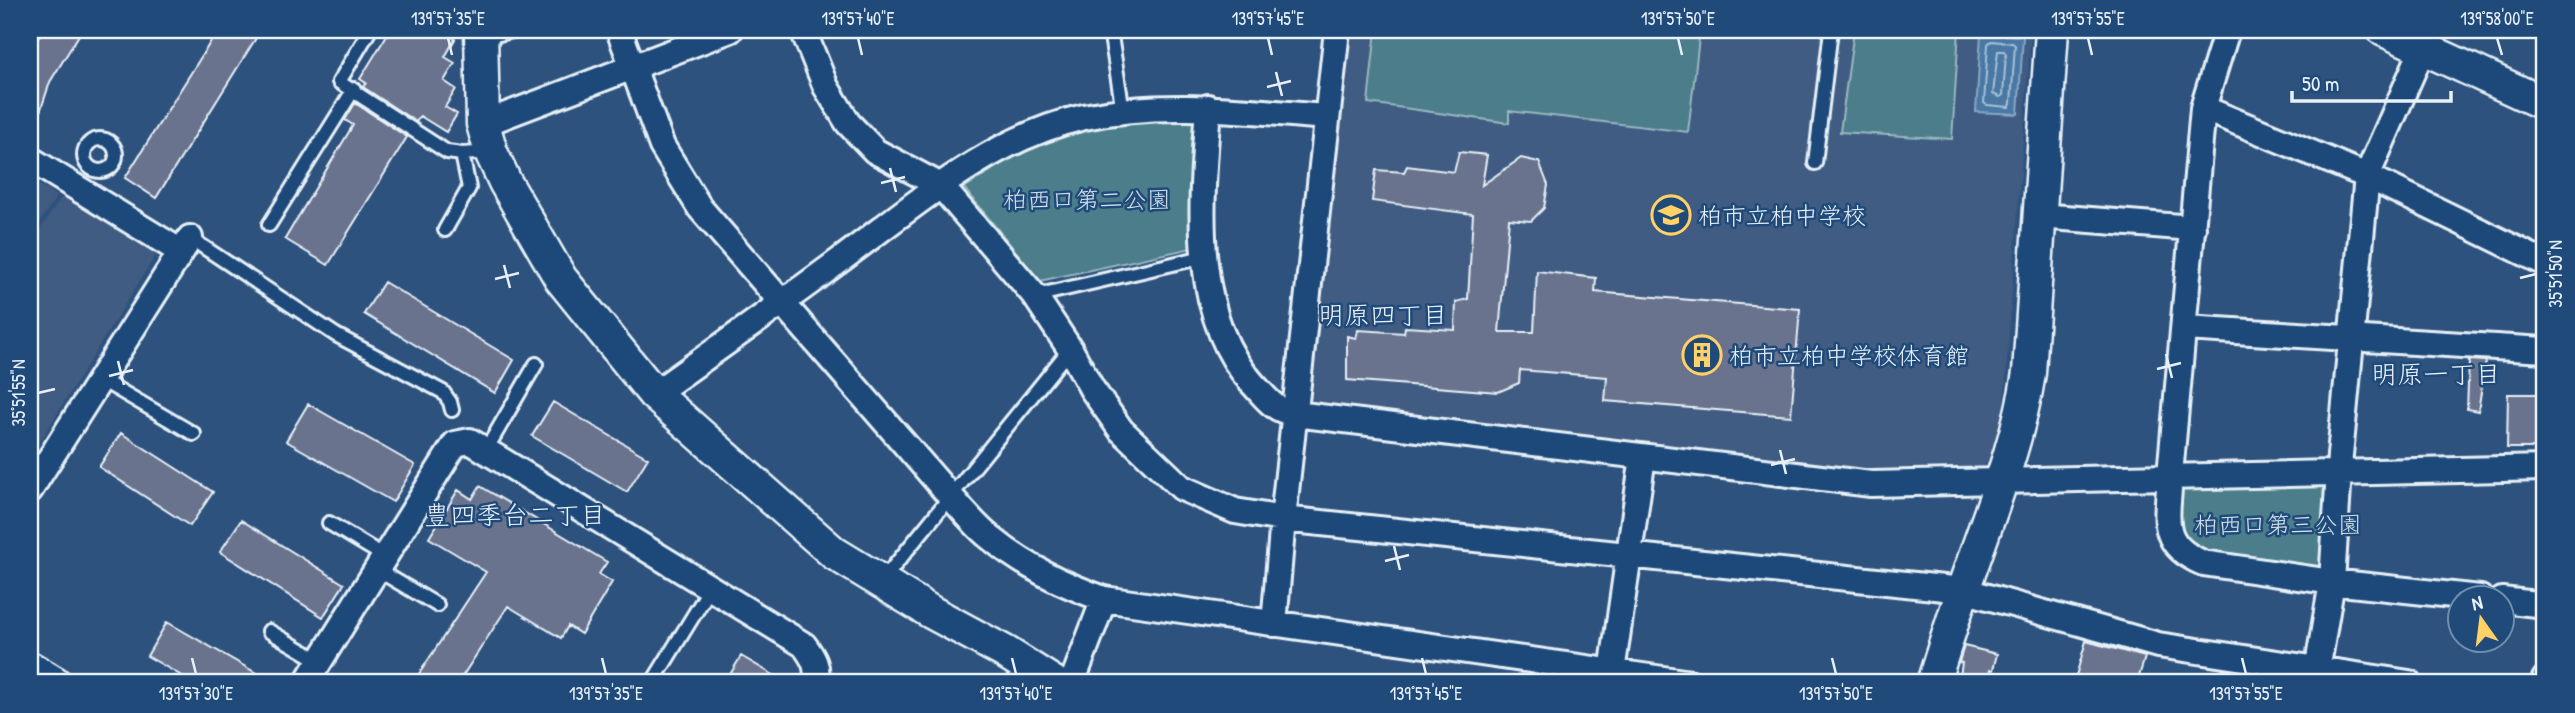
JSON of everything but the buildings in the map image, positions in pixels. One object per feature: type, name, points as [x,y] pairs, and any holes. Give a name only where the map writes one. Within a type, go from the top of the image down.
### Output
[{"type":"street","points":[[620,30],[662,146],[700,208],[949,495],[989,538],[1031,568],[1066,586],[1104,599],[1619,676],[1691,683]]},
{"type":"street","points":[[479,143],[634,68],[730,30]]},
{"type":"street","points":[[803,30],[826,87],[848,123],[875,151],[941,186],[1035,296],[1070,349],[1092,389],[1121,430],[1182,488],[1236,511],[1283,519],[1962,590],[2158,645],[2316,676],[2409,683]]},
{"type":"street","points":[[1274,624],[1283,519],[1337,30]]},
{"type":"street","points":[[1933,683],[2021,418],[2029,373],[2052,30]]},
{"type":"street","points":[[2227,30],[2203,108],[2170,475],[2168,518],[2175,547],[2188,557],[2203,563],[2332,582],[2446,594]]},
{"type":"street","points":[[2384,30],[2545,104]]},
{"type":"street","points":[[481,34],[479,143],[561,279],[654,394],[834,553],[1054,683]]},
{"type":"street","points":[[2316,676],[2332,582],[2339,472],[2367,176],[2423,48]]},
{"type":"street","points":[[1208,107],[1203,190],[1203,257],[1221,331],[1245,375],[1277,410],[1871,484],[2545,468]]},
{"type":"street","points":[[654,394],[941,186],[1009,143],[1039,130],[1086,117],[1123,111],[1208,107],[1327,117]]},
{"type":"street","points":[[2203,108],[2367,176],[2545,263]]},
{"type":"street","points":[[30,159],[86,179],[185,245],[30,490]]},
{"type":"street","points":[[2039,216],[2193,228]]},
{"type":"street","points":[[2185,328],[2545,350]]},
{"type":"street","points":[[306,683],[456,444],[470,441],[804,645],[815,659],[815,683]]},
{"type":"street","points":[[1619,676],[1628,556],[1643,457]]},
{"type":"street","points":[[1072,683],[1104,599]]},
{"type":"street","points":[[2516,602],[2545,605]]},
{"type":"street","points":[[30,668],[55,683]]},
{"type":"street","points":[[2543,683],[2545,679]]},
{"type":"lane","points":[[370,30],[339,82],[354,89],[447,152],[479,143],[469,188],[445,230]]},
{"type":"lane","points":[[481,34],[517,30]]},
{"type":"lane","points":[[1110,30],[1123,111]]},
{"type":"lane","points":[[1815,163],[1831,30]]},
{"type":"lane","points":[[269,225],[354,89]]},
{"type":"lane","points":[[185,245],[336,335],[443,392],[452,410]]},
{"type":"lane","points":[[1035,296],[1203,257]]},
{"type":"lane","points":[[882,581],[1070,349]]},
{"type":"lane","points":[[486,450],[536,364]]},
{"type":"lane","points":[[100,379],[194,435]]},
{"type":"lane","points":[[329,523],[437,605]]},
{"type":"lane","points":[[654,680],[711,587]]},
{"type":"lane","points":[[269,631],[320,661]]},
{"type":"shaded area","name":"柏市立柏中学校","points":[[1346,30],[2031,30],[2003,417],[1991,457],[1979,471],[1872,473],[1312,410],[1304,401]]},
{"type":"shaded area","points":[[30,179],[57,196],[30,236]]},
{"type":"shaded area","points":[[64,194],[157,253],[30,457],[30,244]]},
{"type":"green space","points":[[1376,30],[1700,30],[1688,132],[1509,111],[1509,123],[1368,103]]},
{"type":"green space","points":[[1854,30],[1959,30],[1952,139],[1840,132]]},
{"type":"green space","name":"柏西口第二公園","points":[[1196,116],[1191,191],[1192,248],[1040,281],[964,188],[1040,139],[1122,122]]},
{"type":"green space","name":"柏西口第三公園","points":[[2323,479],[2330,486],[2323,567],[2315,573],[2203,557],[2180,540],[2175,491],[2184,483]]},
{"type":"water","points":[[1981,34],[2023,36],[2018,114],[1976,112]]},
{"type":"place","name":"柏市立柏中学校","points":[[1671,215]]},
{"type":"place","name":"柏市立柏中学校体育館","points":[[1702,355]]},
{"type":"district","name":"明原四丁目","points":[[1383,314]]},
{"type":"district","name":"明原一丁目","points":[[2436,373]]},
{"type":"district","name":"豊四季台二丁目","points":[[515,514]]}]
